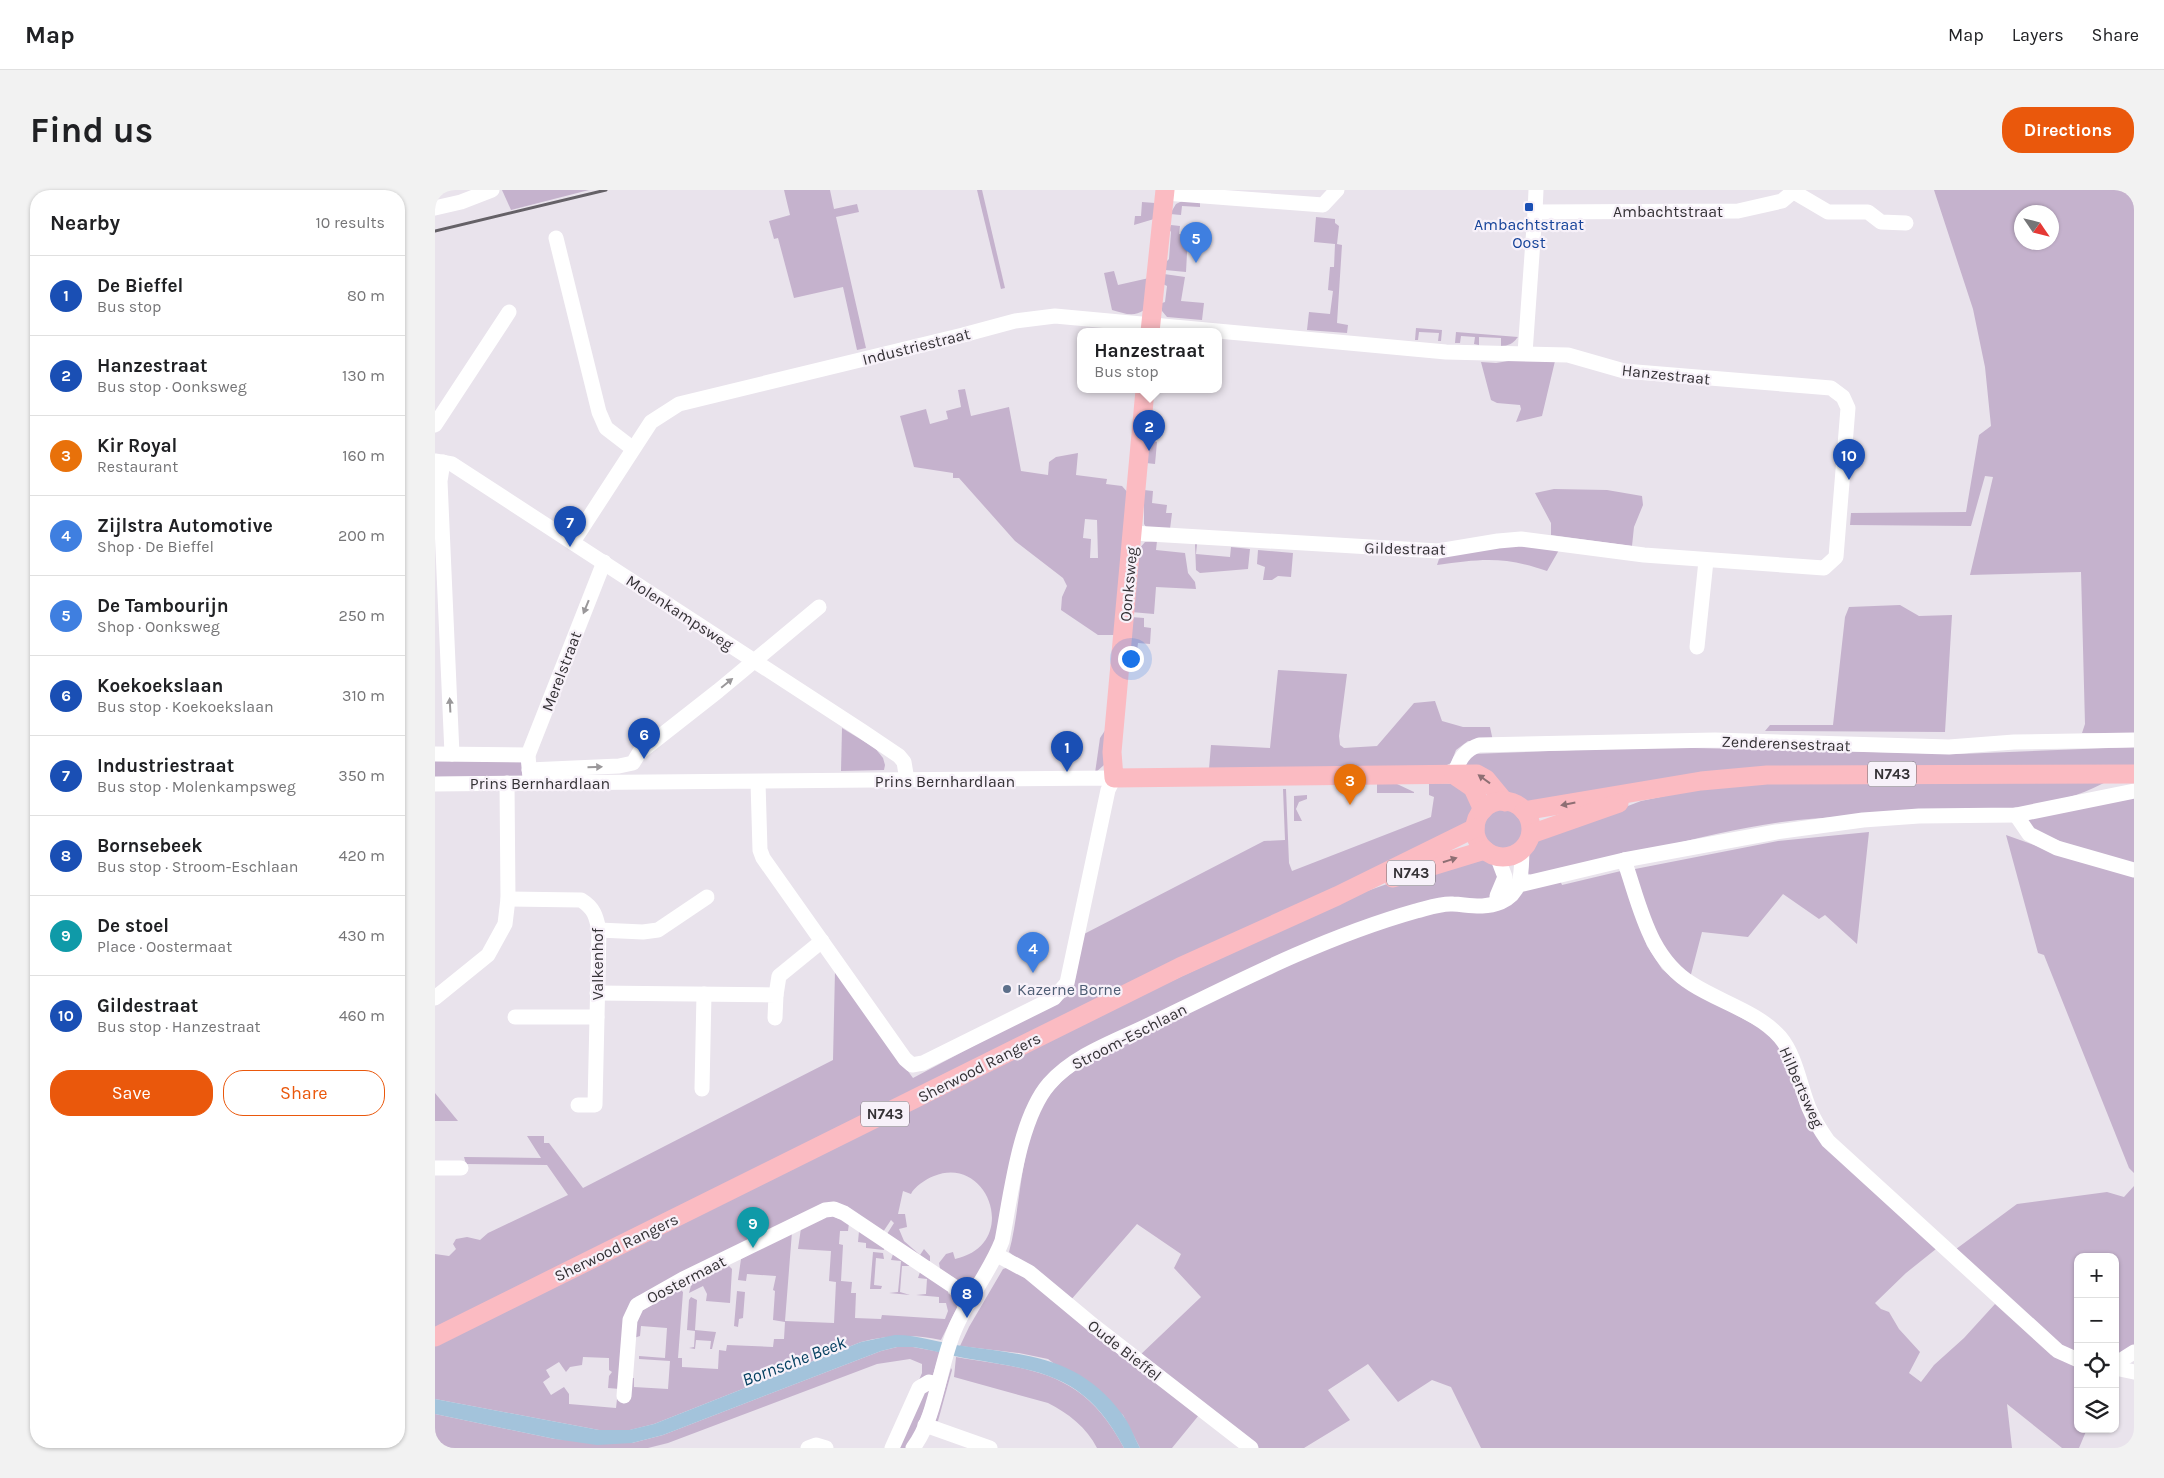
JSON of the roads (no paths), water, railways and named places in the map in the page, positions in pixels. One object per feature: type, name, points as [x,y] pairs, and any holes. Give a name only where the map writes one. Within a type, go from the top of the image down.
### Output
[{"type":"main road","points":[[1151,328],[1165,192]]},
{"type":"main road","name":"Oonksweg","points":[[1113,778],[1112,752],[1145,393]]},
{"type":"main road","name":"Prins Bernhardlaan","points":[[1113,778],[1477,774],[1486,779],[1505,802]]},
{"type":"main road","name":"Zenderensestraat","points":[[1524,811],[1701,781],[1767,775],[2134,774]]},
{"type":"main road","points":[[1454,775],[1473,788],[1483,810]]},
{"type":"main road","name":"Zenderensestraat","points":[[1526,842],[1650,791]]},
{"type":"main road","points":[[1491,853],[1479,844],[1475,828],[1483,810],[1489,805],[1505,802],[1512,803],[1524,811],[1531,826],[1526,842]]},
{"type":"main road","name":"Sherwood Rangers","points":[[435,1336],[1179,967],[1337,896],[1475,828]]},
{"type":"main road","name":"N743","points":[[1491,853],[1513,855],[1526,842]]},
{"type":"main road","name":"Sherwood Rangers","points":[[1337,896],[1491,853]]},
{"type":"street","points":[[435,208],[461,202],[492,190]]},
{"type":"street","points":[[1165,192],[1323,204],[1337,190]]},
{"type":"street","points":[[1525,353],[1536,190]]},
{"type":"street","points":[[1795,191],[1828,212],[1868,212],[1881,222],[1905,223]]},
{"type":"street","name":"Ambachtstraat","points":[[1535,212],[1738,211],[1783,201],[1795,191]]},
{"type":"street","points":[[556,238],[599,412],[606,428],[633,448]]},
{"type":"street","points":[[435,425],[509,312]]},
{"type":"street","name":"Industriestraat","points":[[573,542],[651,422],[679,404],[1015,321],[1055,316],[1151,328]]},
{"type":"street","name":"Hanzestraat","points":[[1222,334],[1446,352],[1568,355],[1624,371],[1831,388],[1843,397],[1848,408],[1837,554]]},
{"type":"street","points":[[439,461],[452,754]]},
{"type":"street","name":"Molenkampsweg","points":[[439,461],[457,468],[573,542],[899,756],[904,762],[907,780]]},
{"type":"street","name":"Gildestraat","points":[[1133,533],[1438,551],[1521,539],[1706,561],[1824,568],[1837,554]]},
{"type":"street","points":[[1697,647],[1706,561]]},
{"type":"street","name":"Merelstraat","points":[[529,769],[604,562]]},
{"type":"street","points":[[637,782],[633,763],[639,753],[755,661],[819,607]]},
{"type":"street","name":"Zenderensestraat","points":[[1454,775],[1459,760],[1468,749],[1479,745],[1715,740],[1949,747],[2014,742],[2134,740]]},
{"type":"street","points":[[435,754],[452,754],[529,769],[619,766],[633,763]]},
{"type":"street","name":"Prins Bernhardlaan","points":[[435,784],[507,783],[529,769],[637,782],[1113,778]]},
{"type":"street","points":[[758,782],[760,850],[822,942],[905,1059],[912,1065],[923,1063],[1053,998],[1067,982],[1108,790],[1113,778]]},
{"type":"street","points":[[435,998],[487,955],[505,924],[508,899],[507,783]]},
{"type":"street","points":[[1502,888],[1624,860],[1776,832],[1863,820],[1919,816],[2016,815],[2134,791]]},
{"type":"street","points":[[2016,815],[2029,834],[2057,848],[2134,870]]},
{"type":"street","points":[[1518,885],[1526,842]]},
{"type":"street","points":[[1487,905],[1502,888],[1505,877],[1491,853]]},
{"type":"street","name":"Hilbertsweg","points":[[1624,860],[1649,936],[1664,960],[1692,984],[1751,1016],[1781,1038],[1789,1051],[1809,1108],[1828,1141],[2044,1338],[2059,1351],[2074,1358]]},
{"type":"street","name":"Stroom-Eschlaan","points":[[913,1448],[925,1426],[951,1340],[962,1314],[997,1256],[1002,1241],[1024,1132],[1034,1107],[1049,1084],[1064,1070],[1086,1056],[1248,976],[1336,938],[1433,906],[1451,904],[1479,907],[1502,902],[1518,885]]},
{"type":"street","points":[[599,930],[643,932],[658,930],[707,897]]},
{"type":"street","name":"Valkenhof","points":[[508,899],[581,900],[596,913],[599,930],[595,1105],[578,1105]]},
{"type":"street","points":[[775,1018],[779,976],[822,942]]},
{"type":"street","points":[[597,993],[776,995]]},
{"type":"street","points":[[702,1089],[704,994]]},
{"type":"street","name":"Valkenhof","points":[[515,1017],[597,1017]]},
{"type":"street","points":[[435,1168],[461,1168]]},
{"type":"street","name":"Oostermaat","points":[[624,1396],[630,1320],[633,1309],[641,1302],[825,1210],[834,1209],[844,1213],[971,1298]]},
{"type":"street","name":"Oude Bieffel","points":[[997,1256],[1029,1272],[1094,1326],[1251,1448]]},
{"type":"street","points":[[2119,1361],[2134,1352]]},
{"type":"street","points":[[2119,1369],[2134,1372]]},
{"type":"street","points":[[892,1448],[919,1388],[929,1382],[938,1384]]},
{"type":"street","points":[[925,1426],[990,1448]]},
{"type":"street","points":[[808,1448],[815,1445],[826,1448]]},
{"type":"water","points":[[895,1335],[913,1336],[954,1345],[1030,1356],[1070,1370],[1106,1395],[1125,1418],[1140,1448],[1124,1448],[1110,1424],[1094,1405],[1078,1391],[1061,1381],[1041,1373],[1020,1368],[913,1347],[897,1347],[881,1351],[663,1435],[632,1443],[597,1445],[555,1439],[435,1414],[435,1399],[599,1430],[629,1430],[654,1424],[861,1342]]},
{"type":"railway","points":[[435,231],[606,190]]},
{"type":"place","name":"Ambachtstraat Oost","points":[[1529,207]]},
{"type":"place","name":"De Tambourijn","points":[[1196,263]]},
{"type":"place","name":"Hanzestraat","points":[[1149,451]]},
{"type":"place","name":"Gildestraat","points":[[1849,480]]},
{"type":"place","name":"Industriestraat","points":[[570,547]]},
{"type":"place","name":"Koekoekslaan","points":[[644,759]]},
{"type":"place","name":"De Bieffel","points":[[1067,772]]},
{"type":"place","name":"Kir Royal","points":[[1350,805]]},
{"type":"place","name":"Zijlstra Automotive","points":[[1033,973]]},
{"type":"place","name":"Kazerne Borne","points":[[1007,989]]},
{"type":"place","name":"De stoel","points":[[753,1248]]},
{"type":"place","name":"Bornsebeek","points":[[967,1318]]},
{"type":"water label","name":"Bornsche Beek","points":[[794,1361]]}]
